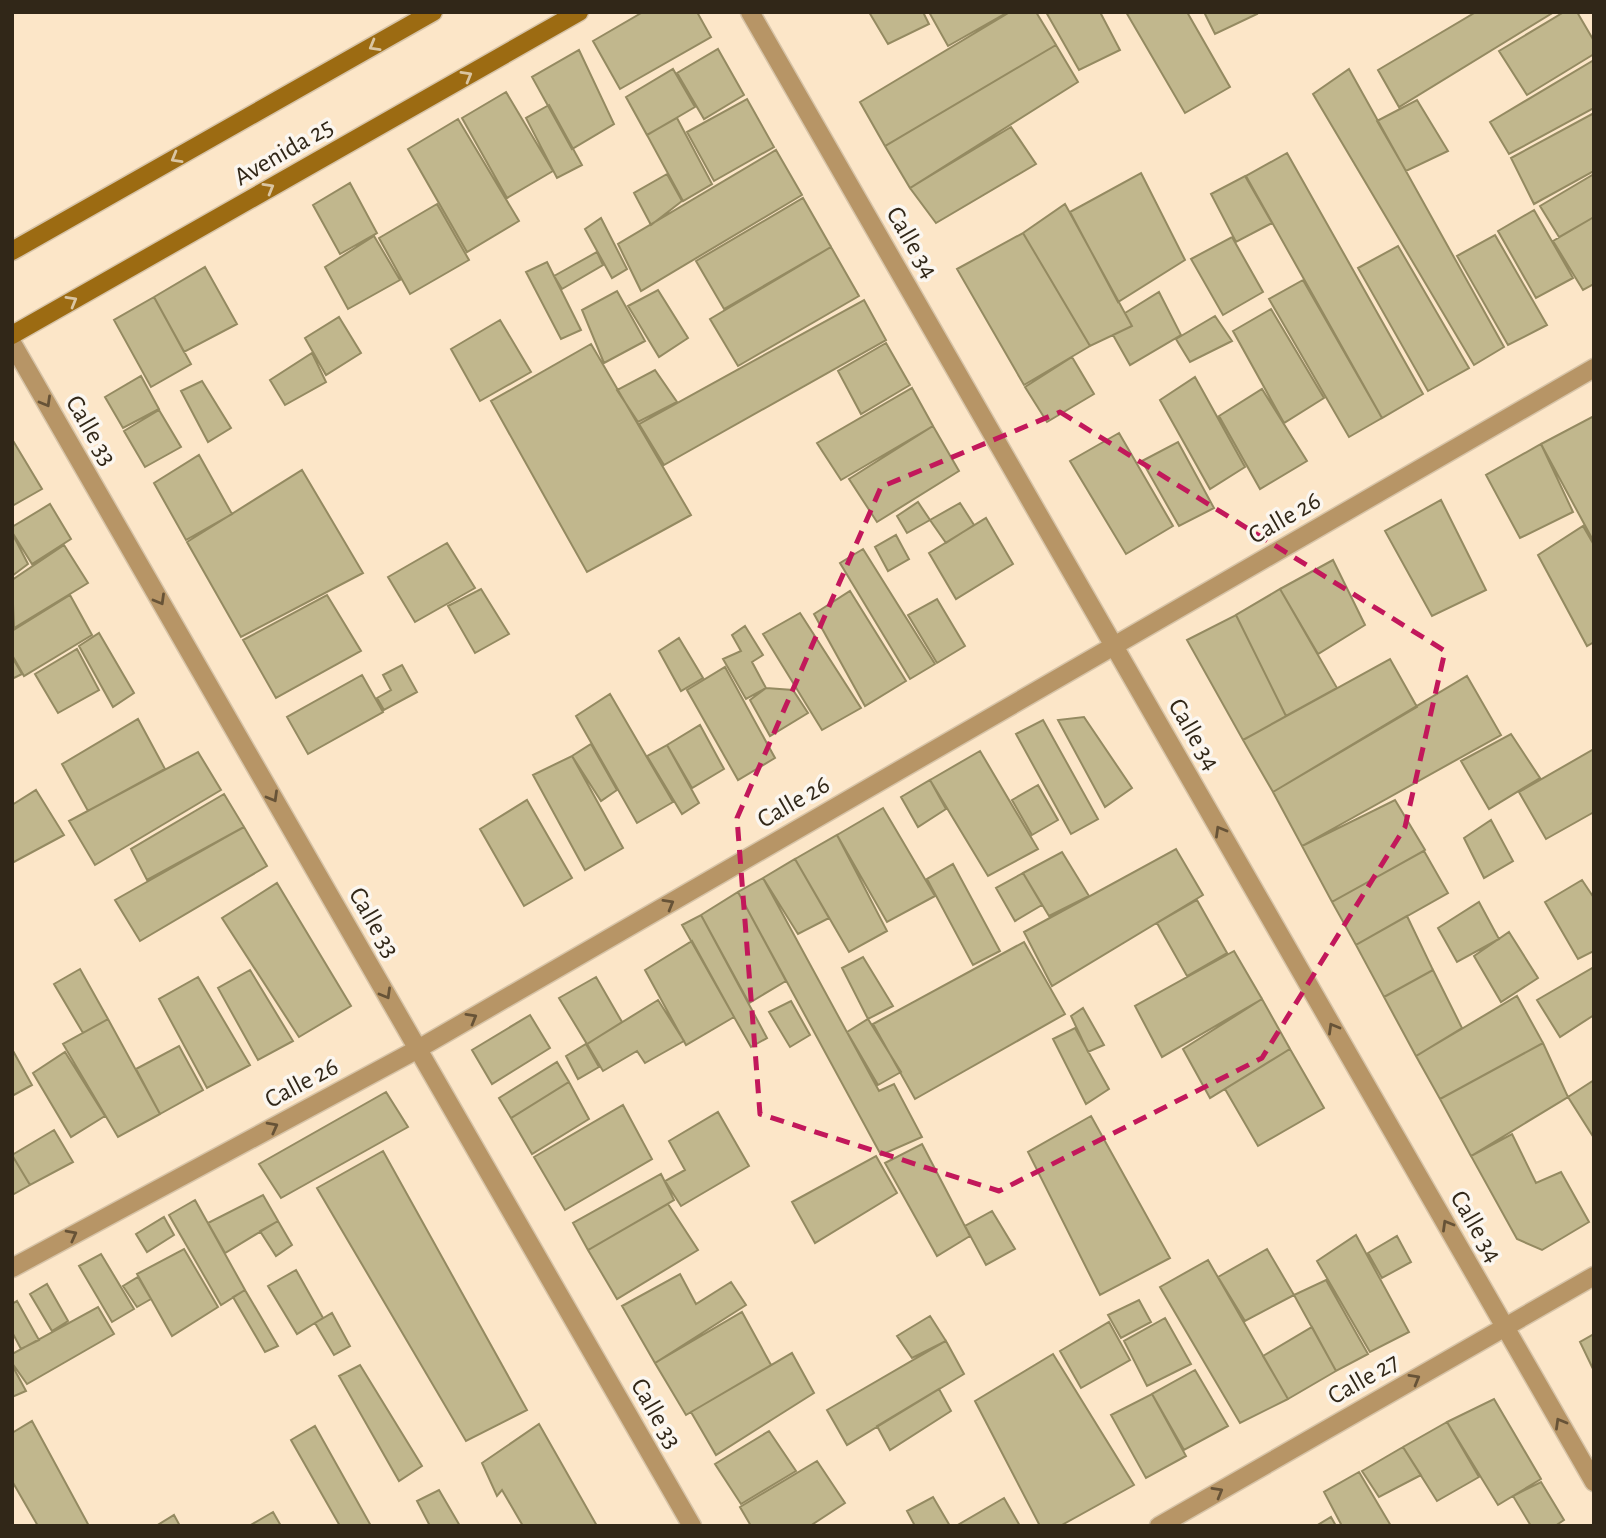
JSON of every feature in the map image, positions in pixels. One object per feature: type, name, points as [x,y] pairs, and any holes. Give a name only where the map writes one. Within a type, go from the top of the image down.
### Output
[{"type":"main road","name":"Avenida 25","points":[[12,251],[433,12]]},
{"type":"main road","name":"Avenida 25","points":[[12,335],[579,12]]},
{"type":"street","name":"Calle 34","points":[[750,12],[1594,1482]]},
{"type":"street","name":"Calle 33","points":[[12,343],[692,1526]]},
{"type":"street","name":"Calle 26","points":[[12,1268],[418,1049],[1594,368]]},
{"type":"street","name":"Calle 27","points":[[1159,1526],[1594,1276]]},
{"type":"highlighted area","points":[[1060,412],[1445,651],[1405,827],[1262,1058],[999,1191],[760,1114],[737,818],[881,487]]},
{"type":"building","points":[[643,12],[697,12],[711,37],[620,89],[593,41]]},
{"type":"building","points":[[869,12],[923,12],[929,24],[888,44]]},
{"type":"building","points":[[929,12],[1008,12],[948,46]]},
{"type":"building","points":[[1010,12],[1036,12],[1056,45],[885,146],[860,102]]},
{"type":"building","points":[[1046,12],[1100,12],[1120,50],[1079,70]]},
{"type":"building","points":[[1126,12],[1187,12],[1230,87],[1185,113]]},
{"type":"building","points":[[1204,12],[1256,12],[1257,14],[1215,34]]},
{"type":"building","points":[[1476,12],[1554,12],[1399,107],[1378,70]]},
{"type":"building","points":[[1564,12],[1577,12],[1594,41],[1594,54],[1527,95],[1499,51]]},
{"type":"building","points":[[1056,45],[1078,82],[910,188],[885,146]]},
{"type":"building","points":[[718,49],[744,95],[704,119],[677,73]]},
{"type":"building","points":[[579,50],[614,124],[572,149],[532,77]]},
{"type":"building","points":[[1594,60],[1594,108],[1509,154],[1490,122]]},
{"type":"building","points":[[673,69],[695,107],[647,135],[626,97]]},
{"type":"building","points":[[1349,69],[1504,347],[1474,365],[1313,94]]},
{"type":"building","points":[[506,92],[553,171],[507,198],[462,118]]},
{"type":"building","points":[[747,99],[774,147],[714,181],[687,132]]},
{"type":"building","points":[[1417,100],[1448,151],[1406,171],[1377,121]]},
{"type":"building","points":[[549,105],[582,165],[557,178],[526,118]]},
{"type":"building","points":[[1594,113],[1594,171],[1534,204],[1511,158]]},
{"type":"building","points":[[677,118],[712,184],[683,201],[647,135]]},
{"type":"building","points":[[458,119],[519,221],[467,252],[408,149]]},
{"type":"building","points":[[1011,127],[1036,164],[936,223],[910,188]]},
{"type":"building","points":[[776,150],[802,195],[641,291],[618,244]]},
{"type":"building","points":[[1287,153],[1423,394],[1382,418],[1246,176]]},
{"type":"building","points":[[1141,173],[1185,260],[1118,302],[1070,212]]},
{"type":"building","points":[[667,174],[682,201],[651,225],[634,193]]},
{"type":"building","points":[[1594,174],[1594,217],[1559,237],[1540,206]]},
{"type":"building","points":[[1245,176],[1272,223],[1236,242],[1211,194]]},
{"type":"building","points":[[350,183],[377,233],[340,254],[313,205]]},
{"type":"building","points":[[803,198],[831,247],[724,309],[696,261]]},
{"type":"building","points":[[437,204],[469,260],[410,294],[379,238]]},
{"type":"building","points":[[1065,204],[1132,326],[1090,346],[1023,233]]},
{"type":"building","points":[[1534,210],[1573,278],[1536,298],[1498,231]]},
{"type":"building","points":[[1594,217],[1594,284],[1583,290],[1553,241]]},
{"type":"building","points":[[601,218],[627,269],[612,278],[585,229]]},
{"type":"building","points":[[1023,233],[1090,346],[1024,385],[957,269]]},
{"type":"building","points":[[1495,235],[1547,325],[1508,345],[1457,256]]},
{"type":"building","points":[[374,236],[400,280],[348,309],[325,267]]},
{"type":"building","points":[[1232,237],[1263,292],[1223,315],[1191,259]]},
{"type":"building","points":[[1398,246],[1469,368],[1428,391],[1358,268]]},
{"type":"building","points":[[831,247],[859,296],[738,366],[710,319]]},
{"type":"building","points":[[597,252],[603,265],[562,289],[554,276]]},
{"type":"building","points":[[547,262],[581,330],[561,339],[526,272]]},
{"type":"building","points":[[205,267],[237,324],[184,352],[154,297]]},
{"type":"building","points":[[1303,280],[1382,418],[1349,437],[1269,299]]},
{"type":"building","points":[[658,290],[688,338],[659,357],[628,306]]},
{"type":"building","points":[[617,291],[645,341],[604,363],[582,310]]},
{"type":"building","points":[[1159,292],[1181,335],[1130,365],[1113,335],[1132,326],[1125,313]]},
{"type":"building","points":[[154,297],[191,364],[151,387],[114,320]]},
{"type":"building","points":[[864,300],[886,340],[664,465],[639,424]]},
{"type":"building","points":[[1271,309],[1324,398],[1284,423],[1233,331]]},
{"type":"building","points":[[1215,316],[1232,341],[1190,362],[1176,339]]},
{"type":"building","points":[[339,317],[361,353],[326,375],[305,338]]},
{"type":"building","points":[[500,320],[531,372],[480,401],[451,349]]},
{"type":"building","points":[[886,343],[910,385],[861,414],[838,371]]},
{"type":"building","points":[[591,344],[691,515],[587,572],[491,401]]},
{"type":"building","points":[[312,353],[326,382],[285,405],[270,380]]},
{"type":"building","points":[[1072,357],[1094,394],[1047,422],[1025,387]]},
{"type":"building","points":[[655,370],[677,402],[638,422],[617,390]]},
{"type":"building","points":[[141,376],[159,409],[123,428],[105,397]]},
{"type":"building","points":[[1195,377],[1245,467],[1210,489],[1160,400]]},
{"type":"building","points":[[202,381],[231,428],[208,442],[181,391]]},
{"type":"building","points":[[912,388],[933,426],[841,480],[817,443]]},
{"type":"building","points":[[1262,389],[1307,461],[1260,489],[1219,416]]},
{"type":"building","points":[[159,410],[181,447],[145,467],[124,431]]},
{"type":"building","points":[[1592,417],[1594,420],[1594,542],[1541,444]]},
{"type":"building","points":[[933,426],[959,471],[877,522],[849,479]]},
{"type":"building","points":[[1119,433],[1173,526],[1126,554],[1070,461]]},
{"type":"building","points":[[12,439],[42,489],[12,506]]},
{"type":"building","points":[[1178,442],[1214,508],[1179,526],[1142,461]]},
{"type":"building","points":[[1541,444],[1573,512],[1520,538],[1486,475]]},
{"type":"building","points":[[199,455],[232,514],[186,540],[154,483]]},
{"type":"building","points":[[302,470],[363,573],[241,637],[187,542]]},
{"type":"building","points":[[1441,500],[1486,590],[1432,616],[1385,531]]},
{"type":"building","points":[[918,502],[930,520],[907,533],[897,516]]},
{"type":"building","points":[[960,503],[974,525],[946,543],[930,520]]},
{"type":"building","points":[[50,504],[71,539],[32,564],[12,532],[12,527]]},
{"type":"building","points":[[986,518],[1013,564],[956,599],[929,553]]},
{"type":"building","points":[[1583,526],[1594,545],[1594,642],[1587,646],[1538,555]]},
{"type":"building","points":[[12,533],[28,564],[12,576]]},
{"type":"building","points":[[896,535],[909,559],[888,571],[875,547]]},
{"type":"building","points":[[447,543],[475,588],[415,622],[388,577]]},
{"type":"building","points":[[64,545],[88,583],[14,628],[12,580]]},
{"type":"building","points":[[863,549],[935,664],[910,679],[840,563]]},
{"type":"building","points":[[1333,560],[1365,625],[1318,654],[1280,589]]},
{"type":"building","points":[[481,589],[509,634],[475,653],[448,606]]},
{"type":"building","points":[[1280,589],[1337,688],[1286,716],[1236,615]]},
{"type":"building","points":[[850,591],[906,681],[865,706],[814,614]]},
{"type":"building","points":[[70,595],[92,635],[24,676],[12,655],[12,631]]},
{"type":"building","points":[[327,595],[361,651],[276,698],[243,640]]},
{"type":"building","points":[[937,599],[965,646],[937,663],[908,615]]},
{"type":"building","points":[[800,613],[861,708],[822,730],[763,634]]},
{"type":"building","points":[[1236,615],[1286,716],[1243,740],[1187,640]]},
{"type":"building","points":[[745,626],[763,655],[752,662],[766,688],[746,699],[723,659],[741,651],[732,635]]},
{"type":"building","points":[[99,633],[134,693],[113,707],[79,646]]},
{"type":"building","points":[[679,638],[703,678],[681,691],[659,651]]},
{"type":"building","points":[[77,649],[99,690],[58,713],[35,674]]},
{"type":"building","points":[[12,657],[22,674],[12,679]]},
{"type":"building","points":[[1390,659],[1417,707],[1273,792],[1243,740]]},
{"type":"building","points":[[402,665],[417,692],[384,710],[377,698],[391,690],[383,675]]},
{"type":"building","points":[[725,667],[775,758],[738,780],[687,690]]},
{"type":"building","points":[[362,675],[383,712],[308,754],[287,717]]},
{"type":"building","points":[[1467,676],[1501,735],[1302,846],[1273,792]]},
{"type":"building","points":[[766,688],[793,690],[808,713],[770,736],[750,700]]},
{"type":"building","points":[[610,694],[673,802],[637,823],[576,716]]},
{"type":"building","points":[[1084,717],[1132,788],[1105,807],[1058,720]]},
{"type":"building","points":[[138,719],[165,769],[88,811],[62,764]]},
{"type":"building","points":[[1043,720],[1098,819],[1071,834],[1016,734]]},
{"type":"building","points":[[700,725],[724,769],[692,788],[667,745]]},
{"type":"building","points":[[1511,734],[1540,778],[1489,809],[1461,761]]},
{"type":"building","points":[[591,744],[617,790],[601,801],[572,756]]},
{"type":"building","points":[[667,745],[699,803],[682,814],[647,756]]},
{"type":"building","points":[[1594,749],[1594,812],[1546,839],[1519,792]]},
{"type":"building","points":[[980,751],[1038,849],[988,876],[930,780]]},
{"type":"building","points":[[198,752],[221,790],[95,865],[69,821]]},
{"type":"building","points":[[572,756],[623,848],[585,870],[533,775]]},
{"type":"building","points":[[930,780],[946,809],[918,827],[901,797]]},
{"type":"building","points":[[1038,785],[1058,820],[1032,835],[1012,800]]},
{"type":"building","points":[[36,790],[64,835],[12,863],[12,805]]},
{"type":"building","points":[[224,794],[244,827],[147,880],[131,849]]},
{"type":"building","points":[[527,800],[572,878],[524,906],[480,829]]},
{"type":"building","points":[[1395,800],[1425,850],[1332,902],[1302,846]]},
{"type":"building","points":[[883,808],[935,896],[887,922],[837,835]]},
{"type":"building","points":[[1491,820],[1513,861],[1484,878],[1464,838]]},
{"type":"building","points":[[244,827],[267,866],[140,941],[115,900]]},
{"type":"building","points":[[837,835],[887,931],[849,952],[795,859]]},
{"type":"building","points":[[1176,849],[1203,895],[1052,986],[1024,932]]},
{"type":"building","points":[[1424,851],[1448,893],[1356,945],[1332,902]]},
{"type":"building","points":[[1062,852],[1089,896],[1049,916],[1023,873]]},
{"type":"building","points":[[795,859],[829,918],[798,934],[763,878]]},
{"type":"building","points":[[953,864],[1000,951],[973,965],[927,879]]},
{"type":"building","points":[[1023,873],[1042,905],[1015,921],[996,888]]},
{"type":"building","points":[[763,878],[879,1091],[894,1084],[922,1137],[881,1155],[738,892]]},
{"type":"building","points":[[1582,880],[1594,898],[1594,951],[1578,959],[1545,902]]},
{"type":"building","points":[[277,883],[351,1006],[299,1037],[222,918]]},
{"type":"building","points":[[738,892],[786,981],[749,1003],[701,915]]},
{"type":"building","points":[[1197,900],[1227,953],[1187,976],[1157,923]]},
{"type":"building","points":[[1479,902],[1499,939],[1457,962],[1438,928]]},
{"type":"building","points":[[701,915],[767,1038],[751,1047],[682,925]]},
{"type":"building","points":[[1407,916],[1433,970],[1384,997],[1356,945]]},
{"type":"building","points":[[1509,932],[1538,978],[1501,1002],[1474,956]]},
{"type":"building","points":[[692,941],[734,1017],[686,1045],[645,970]]},
{"type":"building","points":[[1024,942],[1065,1014],[915,1099],[873,1024]]},
{"type":"building","points":[[1234,951],[1262,999],[1162,1057],[1135,1006]]},
{"type":"building","points":[[863,957],[893,1006],[868,1019],[842,968]]},
{"type":"building","points":[[1594,967],[1594,1015],[1560,1037],[1537,1000]]},
{"type":"building","points":[[80,969],[108,1019],[83,1033],[54,984]]},
{"type":"building","points":[[250,970],[293,1041],[258,1060],[218,988]]},
{"type":"building","points":[[1433,970],[1462,1028],[1416,1056],[1384,997]]},
{"type":"building","points":[[198,977],[250,1065],[207,1088],[159,999]]},
{"type":"building","points":[[596,977],[622,1022],[587,1044],[559,998]]},
{"type":"building","points":[[1517,996],[1543,1043],[1440,1099],[1416,1056]]},
{"type":"building","points":[[1262,999],[1290,1049],[1210,1098],[1183,1049]]},
{"type":"building","points":[[658,1000],[684,1041],[645,1063],[637,1051],[603,1071],[587,1044]]},
{"type":"building","points":[[791,1001],[810,1035],[790,1047],[769,1012]]},
{"type":"building","points":[[1083,1008],[1104,1045],[1088,1052],[1071,1016]]},
{"type":"building","points":[[530,1015],[550,1048],[492,1084],[472,1050]]},
{"type":"building","points":[[108,1019],[160,1114],[118,1137],[63,1044]]},
{"type":"building","points":[[868,1019],[901,1072],[878,1085],[847,1032]]},
{"type":"building","points":[[1075,1028],[1109,1089],[1086,1104],[1053,1039]]},
{"type":"building","points":[[1543,1043],[1568,1097],[1471,1156],[1440,1099]]},
{"type":"building","points":[[586,1044],[599,1067],[578,1079],[566,1056]]},
{"type":"building","points":[[179,1046],[203,1090],[160,1114],[136,1069]]},
{"type":"building","points":[[12,1049],[32,1085],[12,1096]]},
{"type":"building","points":[[1290,1049],[1324,1108],[1258,1146],[1225,1089]]},
{"type":"building","points":[[65,1052],[105,1116],[71,1137],[33,1073]]},
{"type":"building","points":[[557,1062],[569,1082],[511,1118],[499,1098]]},
{"type":"building","points":[[1594,1080],[1594,1138],[1568,1097]]},
{"type":"building","points":[[569,1082],[589,1119],[532,1154],[511,1118]]},
{"type":"building","points":[[386,1092],[408,1127],[281,1198],[259,1164]]},
{"type":"building","points":[[623,1105],[652,1159],[565,1210],[534,1157]]},
{"type":"building","points":[[718,1112],[749,1166],[681,1206],[665,1181],[685,1170],[669,1141]]},
{"type":"building","points":[[1091,1116],[1170,1258],[1100,1295],[1028,1152]]},
{"type":"building","points":[[54,1130],[73,1162],[30,1185],[12,1155]]},
{"type":"building","points":[[1512,1134],[1536,1183],[1561,1172],[1589,1222],[1542,1250],[1517,1239],[1471,1156]]},
{"type":"building","points":[[922,1144],[970,1236],[937,1256],[885,1163]]},
{"type":"building","points":[[383,1151],[527,1410],[466,1441],[317,1188]]},
{"type":"building","points":[[12,1155],[30,1185],[12,1195]]},
{"type":"building","points":[[876,1156],[897,1193],[815,1243],[792,1202]]},
{"type":"building","points":[[661,1174],[674,1200],[588,1250],[573,1223]]},
{"type":"building","points":[[263,1195],[278,1221],[225,1253],[208,1223]]},
{"type":"building","points":[[195,1200],[245,1290],[221,1305],[169,1215]]},
{"type":"building","points":[[668,1204],[698,1250],[617,1299],[588,1250]]},
{"type":"building","points":[[992,1211],[1015,1249],[986,1265],[965,1226]]},
{"type":"building","points":[[164,1217],[174,1235],[147,1252],[136,1234]]},
{"type":"building","points":[[278,1221],[292,1245],[276,1256],[260,1231]]},
{"type":"building","points":[[1356,1235],[1409,1332],[1370,1352],[1317,1261]]},
{"type":"building","points":[[1397,1236],[1411,1262],[1382,1278],[1368,1253]]},
{"type":"building","points":[[184,1249],[218,1307],[172,1336],[137,1274]]},
{"type":"building","points":[[1267,1249],[1294,1295],[1245,1321],[1218,1277]]},
{"type":"building","points":[[101,1254],[134,1309],[112,1322],[79,1266]]},
{"type":"building","points":[[1208,1260],[1288,1399],[1240,1423],[1160,1287]]},
{"type":"building","points":[[296,1270],[323,1318],[297,1334],[268,1286]]},
{"type":"building","points":[[680,1274],[696,1304],[731,1282],[746,1305],[655,1363],[622,1306]]},
{"type":"building","points":[[138,1277],[151,1299],[137,1307],[123,1286]]},
{"type":"building","points":[[1326,1280],[1368,1354],[1336,1371],[1294,1295]]},
{"type":"building","points":[[47,1284],[68,1321],[52,1331],[30,1294]]},
{"type":"building","points":[[245,1290],[278,1346],[265,1352],[233,1297]]},
{"type":"building","points":[[1139,1300],[1151,1322],[1121,1338],[1108,1315]]},
{"type":"building","points":[[17,1301],[39,1340],[21,1349],[12,1332],[12,1304]]},
{"type":"building","points":[[98,1307],[114,1334],[27,1384],[12,1363],[12,1354]]},
{"type":"building","points":[[742,1312],[771,1365],[686,1415],[655,1363]]},
{"type":"building","points":[[332,1313],[350,1346],[334,1355],[315,1323]]},
{"type":"building","points":[[930,1316],[946,1341],[912,1358],[897,1336]]},
{"type":"building","points":[[1165,1318],[1191,1364],[1147,1386],[1124,1341]]},
{"type":"building","points":[[1109,1322],[1130,1360],[1081,1388],[1060,1351]]},
{"type":"building","points":[[1312,1327],[1336,1371],[1288,1399],[1263,1356]]},
{"type":"building","points":[[1594,1334],[1594,1371],[1580,1342]]},
{"type":"building","points":[[946,1341],[964,1374],[847,1445],[827,1410]]},
{"type":"building","points":[[792,1353],[814,1393],[716,1455],[691,1412]]},
{"type":"building","points":[[1053,1354],[1134,1485],[1060,1526],[1040,1526],[975,1401]]},
{"type":"building","points":[[12,1365],[26,1391],[12,1397]]},
{"type":"building","points":[[360,1365],[422,1466],[399,1481],[339,1376]]},
{"type":"building","points":[[1195,1370],[1228,1426],[1184,1450],[1152,1394]]},
{"type":"building","points":[[939,1389],[951,1411],[890,1450],[877,1426]]},
{"type":"building","points":[[1152,1394],[1186,1456],[1146,1478],[1111,1415]]},
{"type":"building","points":[[1494,1399],[1541,1479],[1498,1505],[1447,1422]]},
{"type":"building","points":[[32,1421],[89,1526],[38,1526],[12,1481],[12,1433]]},
{"type":"building","points":[[1447,1422],[1479,1477],[1437,1501],[1403,1447]]},
{"type":"building","points":[[539,1424],[597,1526],[523,1526],[502,1490],[497,1496],[482,1463]]},
{"type":"building","points":[[315,1426],[371,1526],[340,1526],[291,1440]]},
{"type":"building","points":[[769,1431],[796,1471],[741,1504],[715,1464]]},
{"type":"building","points":[[1403,1447],[1421,1475],[1379,1497],[1362,1471]]},
{"type":"building","points":[[817,1461],[845,1503],[810,1526],[751,1526],[740,1507]]},
{"type":"building","points":[[1359,1472],[1391,1526],[1342,1526],[1324,1492]]},
{"type":"building","points":[[1541,1482],[1564,1520],[1555,1526],[1531,1526],[1513,1496]]},
{"type":"building","points":[[439,1490],[460,1526],[430,1526],[417,1501]]},
{"type":"building","points":[[933,1497],[950,1526],[915,1526],[907,1511]]},
{"type":"building","points":[[1004,1498],[1020,1526],[956,1526]]},
{"type":"building","points":[[273,1512],[281,1526],[249,1526]]},
{"type":"building","points":[[174,1515],[180,1526],[156,1526]]},
{"type":"building","points":[[1331,1517],[1336,1526],[1316,1526]]}]
